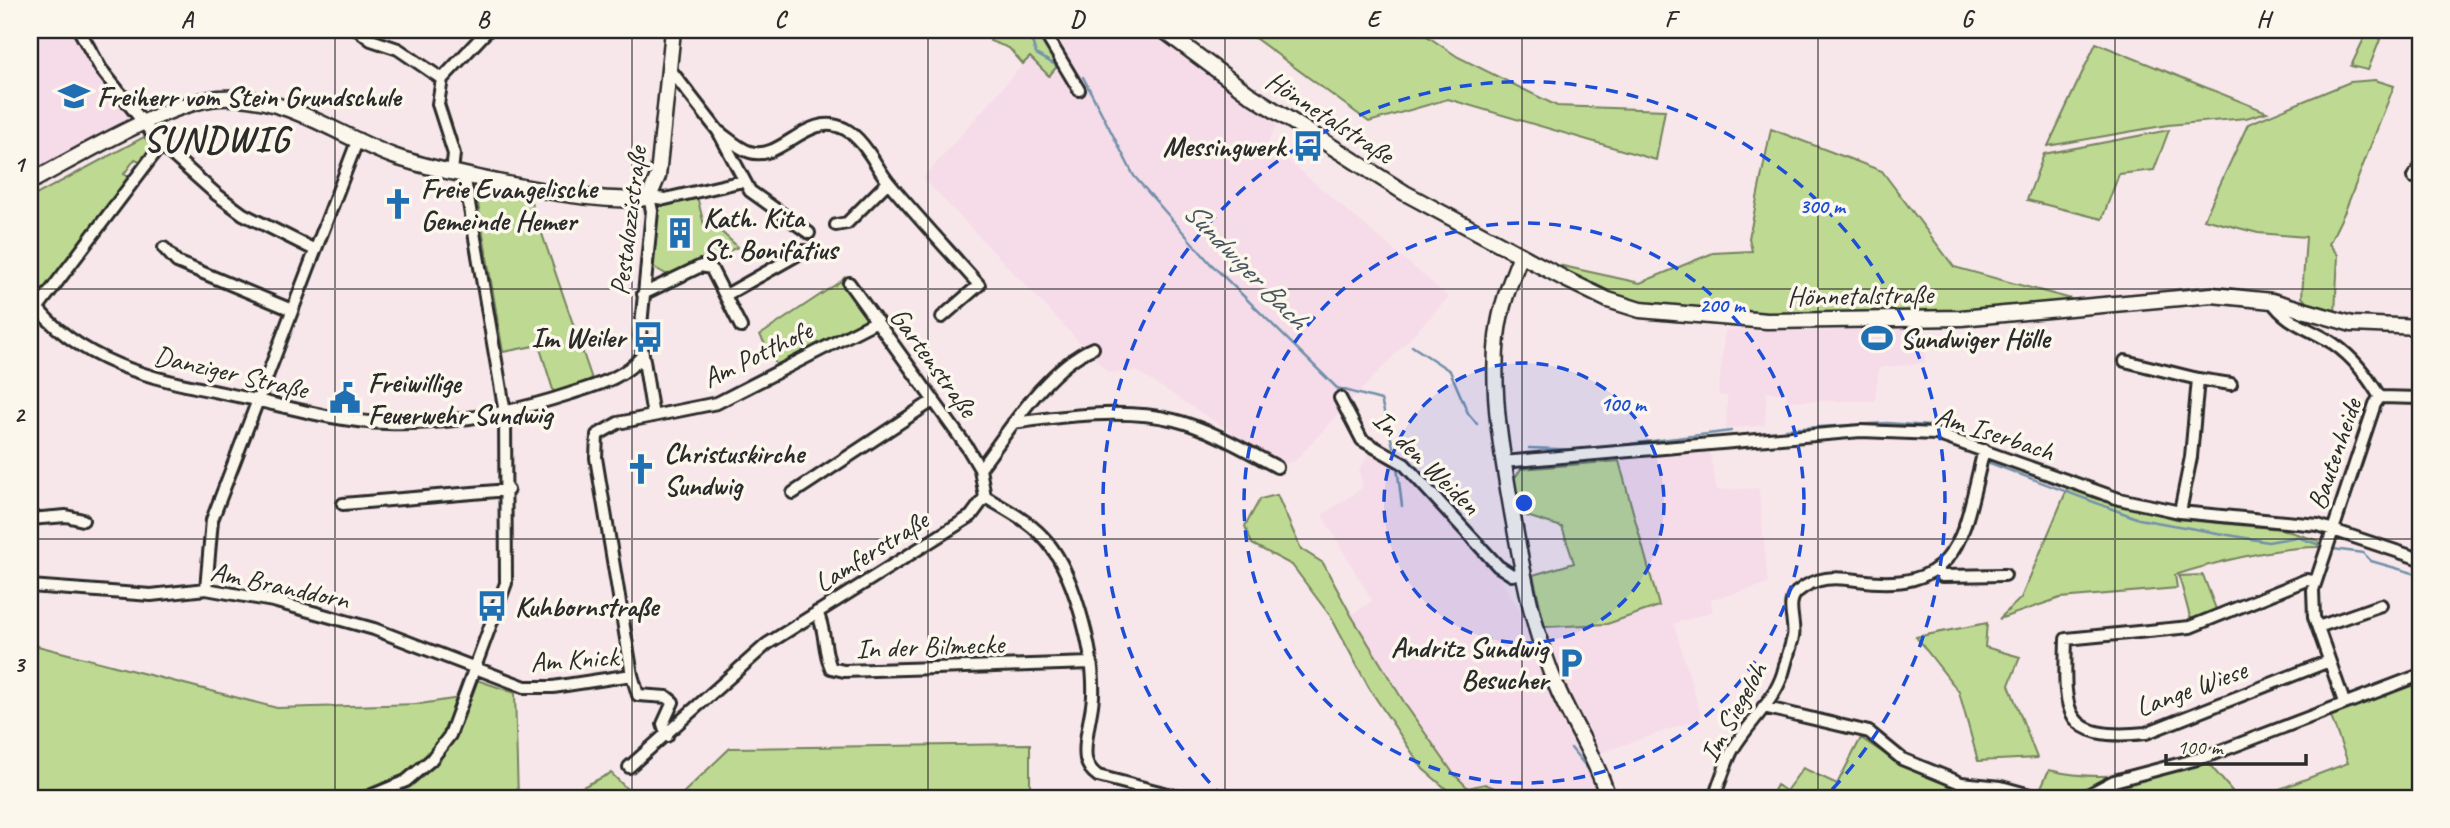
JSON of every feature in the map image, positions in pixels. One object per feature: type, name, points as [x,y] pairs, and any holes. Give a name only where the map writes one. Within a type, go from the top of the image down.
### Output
[{"type":"street","points":[[79,30],[100,69],[161,145],[243,214],[316,250]]},
{"type":"street","points":[[358,30],[371,40],[398,49],[442,79]]},
{"type":"street","points":[[365,798],[405,781],[430,760],[450,735],[472,668],[506,583],[508,490],[505,413],[454,154],[438,104],[442,79],[488,30]]},
{"type":"street","name":"Pestalozzistraße","points":[[653,416],[642,356],[643,294],[652,211],[649,197],[658,176],[673,30]]},
{"type":"street","points":[[1043,30],[1079,90]]},
{"type":"street","name":"Hönnetalstraße","points":[[1163,30],[1208,66],[1341,155],[1405,193],[1608,300],[1640,310],[1766,321],[2021,315],[2163,297],[2211,295],[2272,301],[2352,324],[2420,327]]},
{"type":"street","name":"Gartenstraße","points":[[669,68],[718,131],[750,191],[809,233]]},
{"type":"street","points":[[30,182],[191,103],[250,96],[280,105],[392,156],[458,173],[620,201],[649,197],[665,199],[743,181]]},
{"type":"street","name":"Gartenstraße","points":[[718,131],[747,152],[764,154],[802,131],[831,126],[844,129],[858,140],[888,182],[979,285],[942,317]]},
{"type":"street","points":[[206,589],[212,520],[358,139]]},
{"type":"street","points":[[33,313],[161,145]]},
{"type":"street","points":[[2413,177],[2420,167]]},
{"type":"street","points":[[836,225],[847,223],[888,182]]},
{"type":"street","points":[[164,248],[177,262],[292,310]]},
{"type":"street","points":[[726,295],[804,251]]},
{"type":"street","points":[[1521,255],[1507,287],[1497,337],[1497,387],[1503,462],[1528,603],[1559,692],[1601,774],[1608,798]]},
{"type":"street","points":[[643,294],[701,266],[711,268],[741,327]]},
{"type":"street","name":"Gartenstraße","points":[[849,283],[981,469]]},
{"type":"street","name":"Danziger Straße","points":[[30,299],[33,313],[99,357],[135,373],[322,416],[388,423],[505,413],[618,377],[642,356]]},
{"type":"street","name":"Bautenheide","points":[[2272,301],[2279,313],[2333,343],[2354,360],[2380,397],[2331,529],[2315,581],[2313,608],[2344,702]]},
{"type":"street","name":"Am Potthofe","points":[[632,675],[595,446],[597,435],[607,427],[717,403],[877,321]]},
{"type":"street","points":[[1093,348],[1078,354],[1013,423],[981,469],[985,497],[1042,535],[1061,560],[1081,617],[1091,663],[1094,691],[1092,720],[1086,745],[1089,768],[1098,776],[1183,798]]},
{"type":"street","points":[[2125,361],[2198,379],[2231,384]]},
{"type":"street","points":[[2180,512],[2191,457],[2198,379]]},
{"type":"street","points":[[2380,397],[2420,398]]},
{"type":"street","name":"In den Weiden","points":[[1340,398],[1362,440],[1404,464],[1498,566],[1512,575],[1523,573]]},
{"type":"street","points":[[793,493],[934,400]]},
{"type":"street","points":[[1013,423],[1119,415],[1174,420],[1214,435],[1277,467]]},
{"type":"street","name":"Am Iserbach","points":[[1503,462],[1596,456],[1746,438],[1875,430],[1936,434],[2119,499],[2180,512],[2318,525],[2420,559]]},
{"type":"street","points":[[1937,571],[1954,553],[1961,537],[1984,450]]},
{"type":"street","points":[[343,504],[508,490]]},
{"type":"street","name":"Lamferstraße","points":[[629,767],[667,736],[767,644],[971,516],[985,497]]},
{"type":"street","points":[[30,519],[66,516],[83,520]]},
{"type":"street","name":"Im Siegeloh","points":[[1714,798],[1734,748],[1782,677],[1793,635],[1791,604],[1794,595],[1802,588],[1833,576],[1887,581],[1937,571],[1942,576],[2005,575]]},
{"type":"street","name":"Lange Wiese","points":[[2315,581],[2305,580],[2190,626],[2066,639],[2065,701],[2074,719],[2090,729],[2121,735],[2146,733],[2329,661]]},
{"type":"street","name":"Am Branddorn","points":[[30,586],[151,595],[206,589],[273,601],[374,629],[472,668]]},
{"type":"street","points":[[2318,627],[2381,605]]},
{"type":"street","name":"In der Bilmecke","points":[[817,612],[824,626],[825,654],[831,668],[845,671],[1091,663]]},
{"type":"street","name":"Am Knick","points":[[472,668],[525,687],[553,687],[632,675],[638,695],[667,697],[673,702],[663,724],[667,736]]},
{"type":"street","points":[[2082,798],[2114,781],[2205,757],[2420,675]]},
{"type":"street","points":[[1763,707],[1869,732],[1902,759],[1972,787],[2001,787],[2041,798]]},
{"type":"shaded area","name":"Freiherr vom Stein Grundschule","points":[[53,30],[73,30],[96,70],[139,122],[30,177],[30,39]]},
{"type":"shaded area","points":[[1055,30],[1159,30],[1279,119],[1268,143],[1449,297],[1294,462],[1281,464],[1136,371],[1109,373],[923,178],[1029,57],[1049,76],[1056,70],[1077,91],[1084,88]]},
{"type":"shaded area","points":[[1926,326],[1925,363],[1879,368],[1875,401],[1787,401],[1787,394],[1767,392],[1765,425],[1726,429],[1727,396],[1718,395],[1725,330],[1825,331]]},
{"type":"shaded area","points":[[1709,449],[1717,490],[1759,488],[1768,584],[1711,600],[1713,611],[1674,624],[1702,718],[1586,758],[1598,798],[1524,798],[1485,784],[1468,788],[1453,773],[1407,707],[1351,615],[1372,601],[1322,515],[1362,488],[1359,469],[1371,452],[1405,470],[1492,567],[1531,628],[1607,624],[1659,606],[1619,461]]},
{"type":"green space","points":[[993,30],[1038,30],[1060,63],[1049,76],[1030,57],[1023,64],[1009,48],[990,41]]},
{"type":"green space","points":[[1244,30],[1418,30],[1458,57],[1557,106],[1665,110],[1656,160],[1448,99],[1369,122]]},
{"type":"green space","points":[[2368,30],[2383,32],[2368,70],[2351,66]]},
{"type":"green space","points":[[2096,43],[2267,112],[2246,118],[2168,125],[2048,146]]},
{"type":"green space","points":[[2375,80],[2394,86],[2345,211],[2329,244],[2338,255],[2335,314],[2311,308],[2302,297],[2306,237],[2258,233],[2204,219],[2248,124],[2350,82]]},
{"type":"green space","points":[[1771,129],[1882,171],[1954,267],[2086,303],[1866,315],[1810,316],[1700,310],[1646,303],[1620,296],[1549,263],[1640,283],[1713,253],[1752,251],[1749,238]]},
{"type":"green space","points":[[2169,130],[2154,170],[2119,174],[2102,219],[2027,200],[2044,154]]},
{"type":"green space","points":[[144,137],[151,145],[142,162],[135,159],[124,174],[130,178],[44,289],[36,293],[31,290],[30,198]]},
{"type":"green space","points":[[480,188],[529,196],[593,382],[554,393],[539,345],[503,352],[476,192]]},
{"type":"green space","points":[[697,196],[705,229],[717,228],[738,247],[671,277],[650,265],[656,211],[663,202]]},
{"type":"green space","points":[[841,281],[871,319],[777,366],[760,335]]},
{"type":"green space","points":[[1619,461],[1659,606],[1607,624],[1545,627],[1533,575],[1574,563],[1562,527],[1520,514],[1514,479],[1521,469]]},
{"type":"green space","points":[[2068,487],[2176,519],[2281,529],[2319,541],[2318,547],[2264,553],[2192,570],[2175,575],[2177,588],[2060,598],[1999,619],[2021,598]]},
{"type":"green space","points":[[1277,495],[1301,549],[1323,563],[1407,707],[1453,773],[1468,788],[1485,784],[1518,798],[1457,798],[1423,769],[1369,688],[1331,617],[1292,565],[1252,544],[1245,526],[1260,499]]},
{"type":"green space","points":[[2203,575],[2217,612],[2195,620],[2190,617],[2179,576]]},
{"type":"green space","points":[[1987,623],[1985,647],[2020,657],[2009,685],[2037,758],[1978,761],[1959,692],[1916,637]]},
{"type":"green space","points":[[30,644],[277,708],[420,704],[466,697],[477,680],[515,693],[518,798],[30,798]]},
{"type":"green space","points":[[2420,680],[2420,798],[2256,798],[2348,763],[2330,714]]},
{"type":"green space","points":[[1861,738],[1897,762],[1940,779],[2023,798],[1770,798],[1777,785],[1786,791],[1803,768],[1837,784]]},
{"type":"green space","points":[[1030,744],[1030,798],[678,798],[730,748]]},
{"type":"green space","points":[[2204,758],[2238,798],[2036,798],[2049,770],[2109,776]]},
{"type":"green space","points":[[611,773],[636,798],[560,798]]},
{"type":"waterway","name":"Sundwiger Bach","points":[[1021,30],[1033,44],[1036,54],[1059,67]]},
{"type":"waterway","name":"Sundwiger Bach","points":[[1083,77],[1134,176],[1210,263],[1337,388],[1381,400],[1395,454]]},
{"type":"waterway","name":"Sundwiger Bach","points":[[1412,346],[1450,371],[1468,413],[1477,424]]},
{"type":"waterway","points":[[1786,429],[1887,423],[1929,426]]},
{"type":"waterway","points":[[1529,448],[1583,450],[1731,431]]},
{"type":"waterway","points":[[1990,463],[2139,519],[2268,542],[2297,537],[2317,544]]},
{"type":"waterway","name":"Sundwiger Bach","points":[[1397,466],[1402,506]]},
{"type":"waterway","points":[[2333,549],[2363,553],[2371,561],[2420,575]]},
{"type":"waterway","name":"Sundwiger Bach","points":[[1571,748],[1593,775]]},
{"type":"place","name":"Freiherr vom Stein Grundschule","points":[[74,96]]},
{"type":"place","name":"Messingwerk","points":[[1308,146]]},
{"type":"place","name":"Freie Evangelische Gemeinde Hemer","points":[[398,204]]},
{"type":"place","name":"Kath. Kita St. Bonifatius","points":[[680,233]]},
{"type":"place","name":"Im Weiler","points":[[648,337]]},
{"type":"place","name":"Sundwiger Hölle","points":[[1877,338]]},
{"type":"place","name":"Freiwillige Feuerwehr Sundwig","points":[[345,398]]},
{"type":"place","name":"Christuskirche Sundwig","points":[[641,469]]},
{"type":"place","name":"Kuhbornstraße","points":[[492,606]]},
{"type":"place","name":"Andritz Sundwig Besucher","points":[[1571,663]]},
{"type":"district","name":"SUNDWIG","points":[[217,139]]}]
